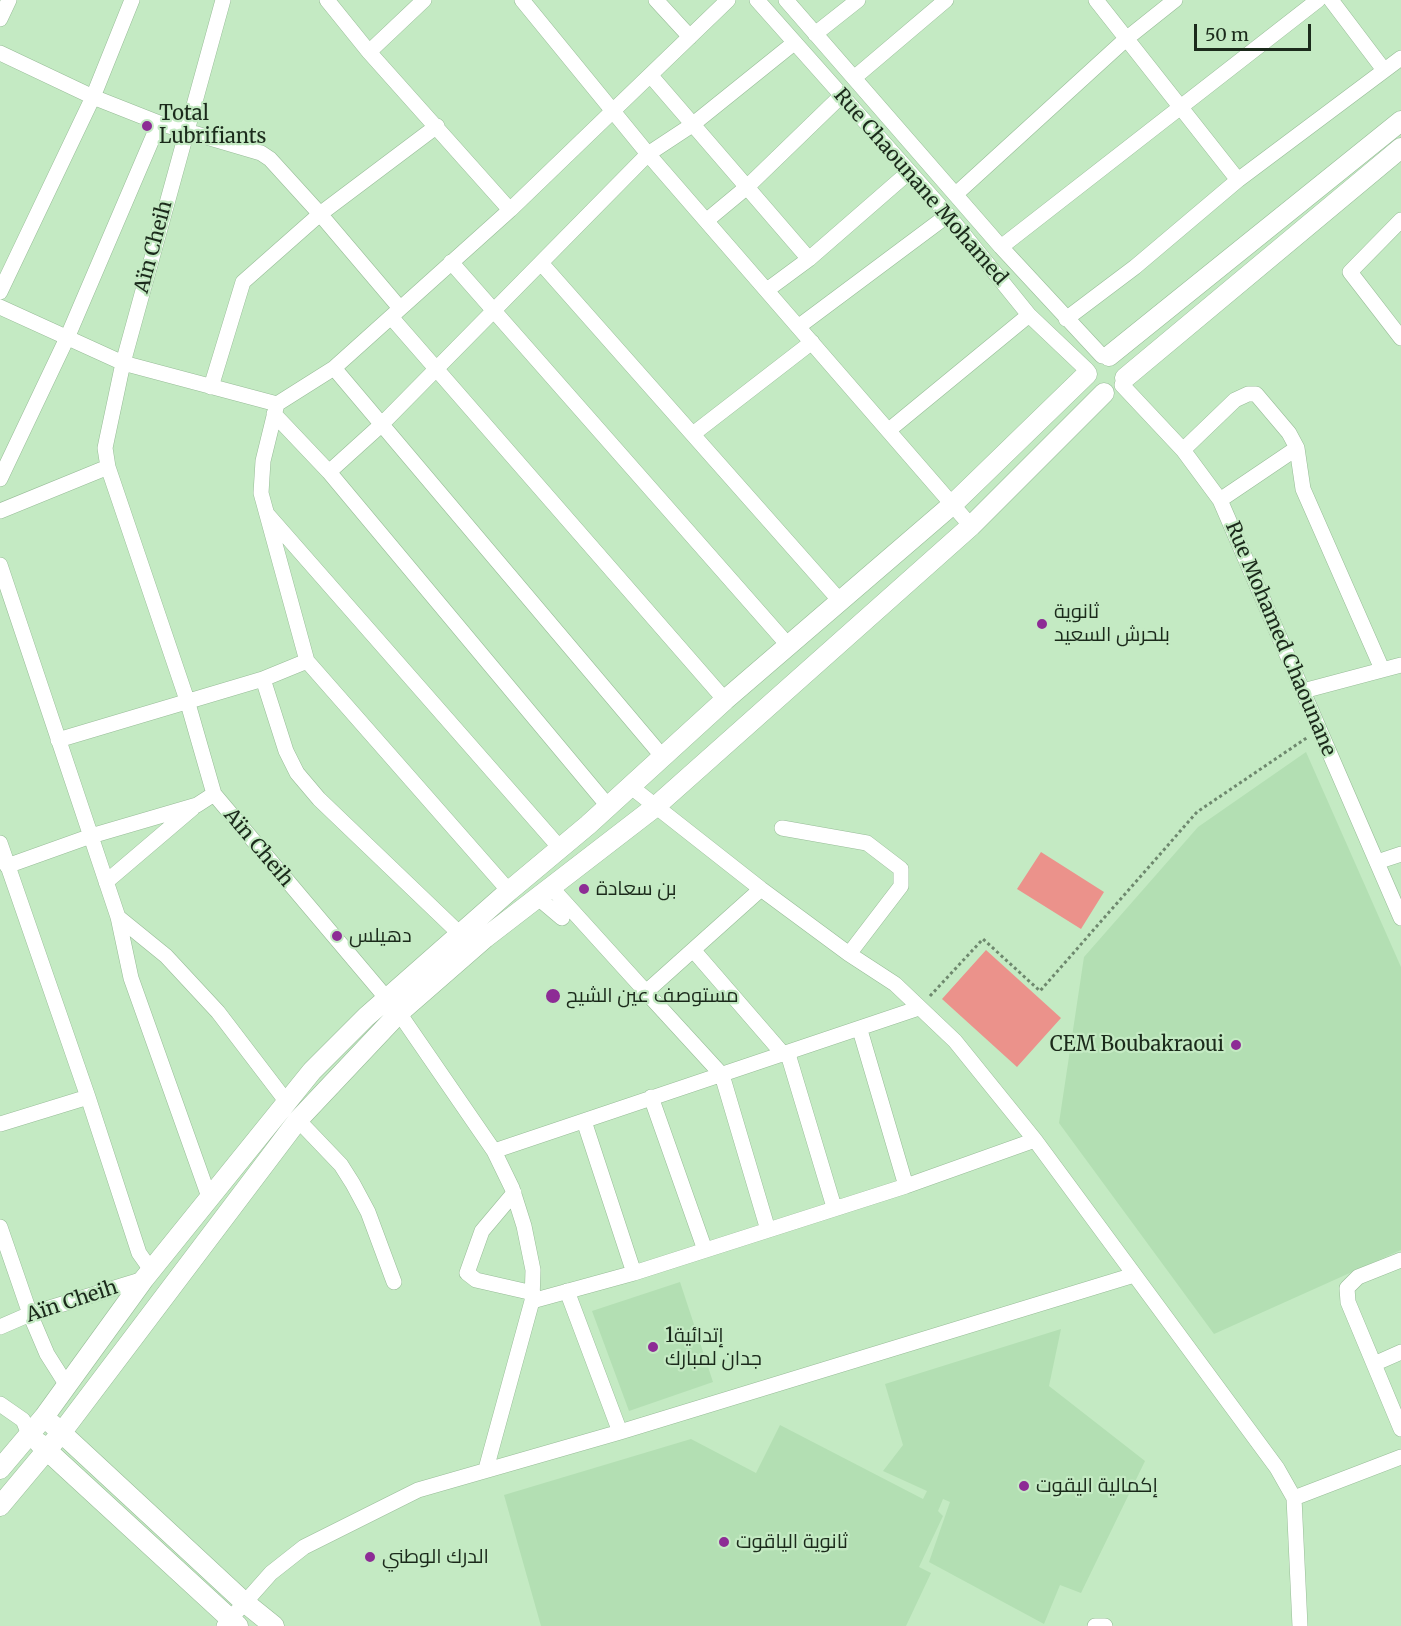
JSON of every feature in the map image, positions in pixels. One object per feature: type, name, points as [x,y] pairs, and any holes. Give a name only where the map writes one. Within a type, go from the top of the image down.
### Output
[{"type":"main road","points":[[0,1506],[62,1432],[298,1120],[392,1006],[460,934],[608,806],[788,645],[953,504],[1087,372],[1093,361],[1106,356],[1401,121]]},
{"type":"main road","points":[[0,1468],[26,1427],[44,1417],[147,1275],[285,1101],[392,1006],[655,807],[971,526],[1117,385],[1401,148]]},
{"type":"main road","points":[[1106,356],[1121,364],[1117,385]]},
{"type":"main road","points":[[1087,372],[1094,389],[1117,385]]},
{"type":"main road","points":[[44,1417],[243,1601],[274,1626]]},
{"type":"main road","points":[[26,1427],[47,1451],[231,1624]]},
{"type":"street","points":[[0,19],[9,0]]},
{"type":"street","points":[[0,292],[93,96],[132,0]]},
{"type":"street","name":"Aïn Cheih","points":[[223,0],[123,363],[105,448],[108,467],[187,700],[214,794],[392,1006],[494,1151],[514,1193],[524,1226],[533,1270],[532,1297],[486,1469]]},
{"type":"street","points":[[327,0],[369,52],[510,210]]},
{"type":"street","points":[[369,52],[424,0]]},
{"type":"street","points":[[522,0],[648,154],[971,526]]},
{"type":"street","points":[[656,0],[690,37]]},
{"type":"street","points":[[509,891],[307,661],[261,493],[263,461],[275,409],[334,368],[510,210],[728,0]]},
{"type":"street","name":"Rue Chaounane Mohamed","points":[[757,0],[948,215],[1029,315],[1087,372]]},
{"type":"street","name":"Rue Chaounane Mohamed","points":[[786,0],[1001,247],[1066,319],[1106,356]]},
{"type":"street","points":[[815,34],[858,0]]},
{"type":"street","points":[[854,78],[946,0]]},
{"type":"street","points":[[1096,0],[1238,180]]},
{"type":"street","points":[[956,194],[1126,39],[1175,0]]},
{"type":"street","points":[[1001,247],[1179,106],[1318,0]]},
{"type":"street","points":[[1331,0],[1384,70]]},
{"type":"street","points":[[329,472],[381,425],[648,154],[692,125],[794,43]]},
{"type":"street","points":[[0,53],[93,96],[159,123],[261,153],[320,214],[395,312],[435,371],[725,700]]},
{"type":"street","points":[[1066,319],[1135,267],[1238,180],[1401,58]]},
{"type":"street","points":[[651,76],[809,259]]},
{"type":"street","points":[[706,221],[747,188],[841,96]]},
{"type":"street","points":[[0,479],[67,338],[159,123]]},
{"type":"street","points":[[211,387],[243,282],[320,214],[437,126]]},
{"type":"street","points":[[767,290],[809,259],[909,172]]},
{"type":"street","points":[[798,327],[948,215]]},
{"type":"street","points":[[1399,227],[1350,272],[1401,338]]},
{"type":"street","points":[[451,261],[788,645]]},
{"type":"street","points":[[541,263],[841,602]]},
{"type":"street","points":[[0,307],[123,363],[211,387],[275,409],[608,806]]},
{"type":"street","points":[[889,430],[1029,315]]},
{"type":"street","points":[[693,434],[812,342]]},
{"type":"street","points":[[334,368],[662,756]]},
{"type":"street","name":"Rue Mohamed Chaounane","points":[[1117,385],[1183,450],[1220,500],[1401,918]]},
{"type":"street","points":[[1183,450],[1236,400],[1248,393],[1256,394],[1289,433],[1298,448],[1303,489],[1382,669]]},
{"type":"street","points":[[1220,500],[1298,448]]},
{"type":"street","points":[[0,511],[108,467]]},
{"type":"street","points":[[264,510],[560,848]]},
{"type":"street","points":[[0,565],[118,917],[131,978],[209,1197]]},
{"type":"street","points":[[58,740],[263,679],[307,661]]},
{"type":"street","points":[[1303,691],[1401,665]]},
{"type":"street","points":[[263,679],[286,751],[297,773],[319,799],[460,934]]},
{"type":"street","points":[[630,786],[761,889],[849,954],[895,984],[955,1041],[1035,1140],[1277,1468],[1294,1498],[1300,1626]]},
{"type":"street","name":"Aïn Cheih","points":[[7,866],[91,836],[197,805],[214,794]]},
{"type":"street","points":[[106,882],[197,805]]},
{"type":"street","points":[[782,828],[867,843],[902,869],[901,886],[849,954]]},
{"type":"street","points":[[0,843],[7,866],[6,885],[88,1097],[147,1275]]},
{"type":"street","points":[[1377,862],[1401,854]]},
{"type":"street","points":[[646,992],[761,889]]},
{"type":"street","points":[[543,892],[562,918]]},
{"type":"street","points":[[543,892],[646,992],[722,1075],[768,1230]]},
{"type":"street","points":[[118,917],[166,956],[211,1004],[285,1101]]},
{"type":"street","points":[[694,951],[786,1055],[834,1207]]},
{"type":"street","points":[[494,1151],[651,1097],[786,1055],[920,1008]]},
{"type":"street","points":[[860,1030],[906,1186]]},
{"type":"street","points":[[0,1124],[88,1097]]},
{"type":"street","points":[[651,1097],[705,1250]]},
{"type":"street","points":[[298,1120],[341,1166],[353,1184],[372,1221],[394,1282]]},
{"type":"street","points":[[584,1121],[634,1273]]},
{"type":"street","points":[[514,1193],[482,1231],[467,1273],[476,1280],[532,1297],[567,1291],[634,1273],[834,1207],[906,1186],[1035,1140]]},
{"type":"street","points":[[0,1227],[30,1314],[47,1354],[66,1384]]},
{"type":"street","points":[[1401,1260],[1358,1277],[1347,1288],[1348,1302],[1401,1429]]},
{"type":"street","name":"Aïn Cheih","points":[[0,1327],[30,1314],[147,1275]]},
{"type":"street","points":[[231,1624],[243,1601],[271,1573],[304,1547],[418,1490],[620,1432],[1134,1275]]},
{"type":"street","points":[[567,1291],[620,1432]]},
{"type":"street","points":[[1374,1365],[1401,1352]]},
{"type":"street","points":[[0,1404],[26,1427]]},
{"type":"street","points":[[1294,1498],[1401,1457]]},
{"type":"street","points":[[1095,1626],[1105,1626]]},
{"type":"path","points":[[920,1008],[983,939],[1040,991],[1197,812],[1319,729]]},
{"type":"shaded area","name":"CEM Boubakraoui","points":[[1306,752],[1401,967],[1401,1250],[1214,1334],[1059,1123],[1084,957],[1198,827]]},
{"type":"shaded area","points":[[1041,852],[1104,892],[1081,929],[1017,889]]},
{"type":"shaded area","points":[[986,950],[1061,1018],[1017,1067],[942,999]]},
{"type":"shaded area","name":"1إتدائية جدان لمبارك","points":[[680,1282],[713,1382],[629,1411],[592,1311]]},
{"type":"shaded area","points":[[1061,1329],[1049,1386],[1145,1461],[1081,1593],[1060,1585],[1044,1624],[929,1562],[950,1502],[943,1499],[938,1511],[943,1516],[919,1567],[931,1573],[906,1626],[541,1626],[504,1495],[691,1439],[756,1473],[780,1425],[923,1499],[927,1491],[883,1471],[903,1445],[885,1384]]},
{"type":"place","name":"Total Lubrifiants","points":[[147,126]]},
{"type":"place","name":"ثانوية بلحرش السعيد","points":[[1042,624]]},
{"type":"place","name":"بن سعادة","points":[[584,889]]},
{"type":"place","name":"دهيلس","points":[[337,936]]},
{"type":"place","name":"مستوصف عين الشيح","points":[[553,996]]},
{"type":"place","name":"CEM Boubakraoui","points":[[1236,1045]]},
{"type":"place","name":"1إتدائية جدان لمبارك","points":[[653,1347]]},
{"type":"place","name":"إكمالية اليقوت","points":[[1024,1486]]},
{"type":"place","name":"ثانوية الياقوت","points":[[724,1542]]},
{"type":"place","name":"الدرك الوطني","points":[[370,1557]]}]
